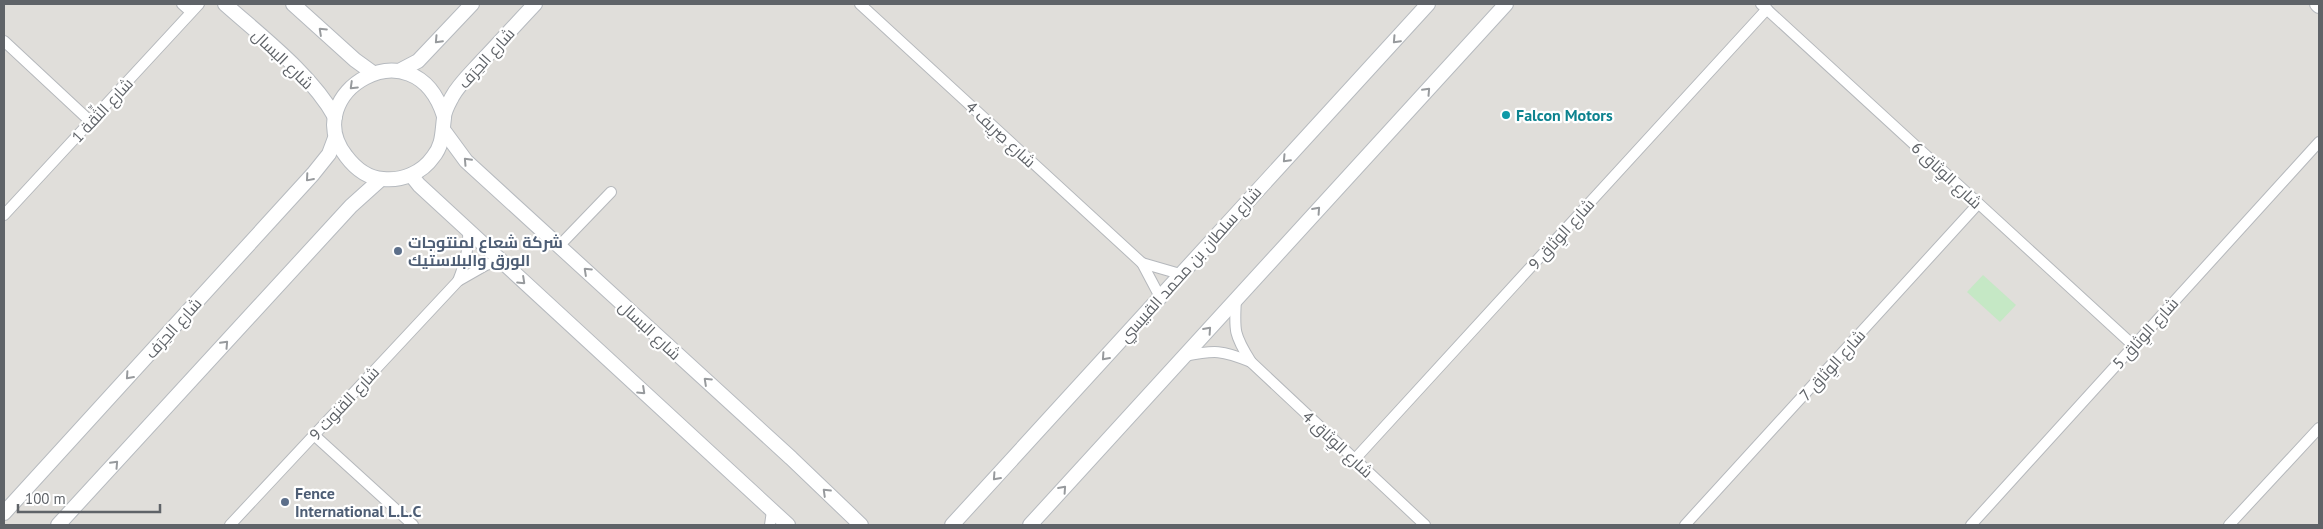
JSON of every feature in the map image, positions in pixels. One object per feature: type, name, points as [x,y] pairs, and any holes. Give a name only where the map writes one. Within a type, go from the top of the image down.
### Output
[{"type":"street","points":[[182,4],[191,12]]},
{"type":"street","name":"شارع الثِّقة 1","points":[[4,215],[199,4]]},
{"type":"street","name":"شارع البسال","points":[[225,4],[302,75],[323,98],[335,118]]},
{"type":"street","points":[[293,4],[355,60],[373,73]]},
{"type":"street","points":[[398,71],[418,61],[472,4]]},
{"type":"street","name":"شارع الحِرَف","points":[[444,116],[453,95],[536,4]]},
{"type":"street","name":"شارع صِرِيف 4","points":[[860,4],[1142,263],[1160,297]]},
{"type":"street","name":"شارع سلطان بن محمد القبيسي","points":[[952,525],[1428,4]]},
{"type":"street","points":[[1030,525],[1506,4]]},
{"type":"street","name":"شارع الوِثاق 6","points":[[1764,6],[2134,346]]},
{"type":"street","name":"شارع الوِثاق 9","points":[[1355,459],[1764,6]]},
{"type":"street","points":[[4,41],[91,122]]},
{"type":"street","points":[[398,71],[415,76],[429,86],[438,100],[444,116],[444,131],[440,145],[433,157],[423,168],[411,175],[396,179],[380,179],[365,174],[352,165],[342,152],[336,138],[335,118],[344,94],[362,78],[373,73],[398,71]]},
{"type":"street","name":"شارع البسال","points":[[444,131],[466,161],[861,525]]},
{"type":"street","name":"شارع الحِرَف","points":[[4,513],[313,174],[329,154],[336,138]]},
{"type":"street","name":"شارع الوِثاق 5","points":[[1971,525],[2319,142]]},
{"type":"street","points":[[411,175],[419,185],[468,231],[788,525]]},
{"type":"street","points":[[58,525],[351,206],[380,179]]},
{"type":"street","points":[[559,246],[611,192]]},
{"type":"street","name":"شارع الوِثاق 7","points":[[1685,525],[1978,204]]},
{"type":"street","name":"شارع القنوت 9","points":[[458,281],[465,262],[468,231]]},
{"type":"street","name":"شارع القنوت 9","points":[[230,525],[458,281],[486,265],[500,260]]},
{"type":"street","name":"شارع صِرِيف 4","points":[[1142,263],[1180,274]]},
{"type":"street","name":"شارع الوِثاق 4","points":[[1236,299],[1235,322],[1237,340],[1251,362],[1425,525]]},
{"type":"street","name":"شارع الوِثاق 4","points":[[1184,356],[1206,351],[1225,352],[1251,362]]},
{"type":"street","points":[[2229,525],[2319,428]]},
{"type":"street","points":[[314,436],[413,525]]},
{"type":"street","points":[[770,525],[772,511]]},
{"type":"shaded area","points":[[4,4],[2319,4],[2319,525],[4,525]]},
{"type":"green space","points":[[1983,275],[2016,305],[2000,322],[1967,292]]},
{"type":"place","name":"Falcon Motors","points":[[1506,115]]},
{"type":"place","name":"شركة شعاع لمنتوجات الورق والبلاستيك","points":[[398,251]]},
{"type":"place","name":"Fence International L.L.C","points":[[285,502]]}]
